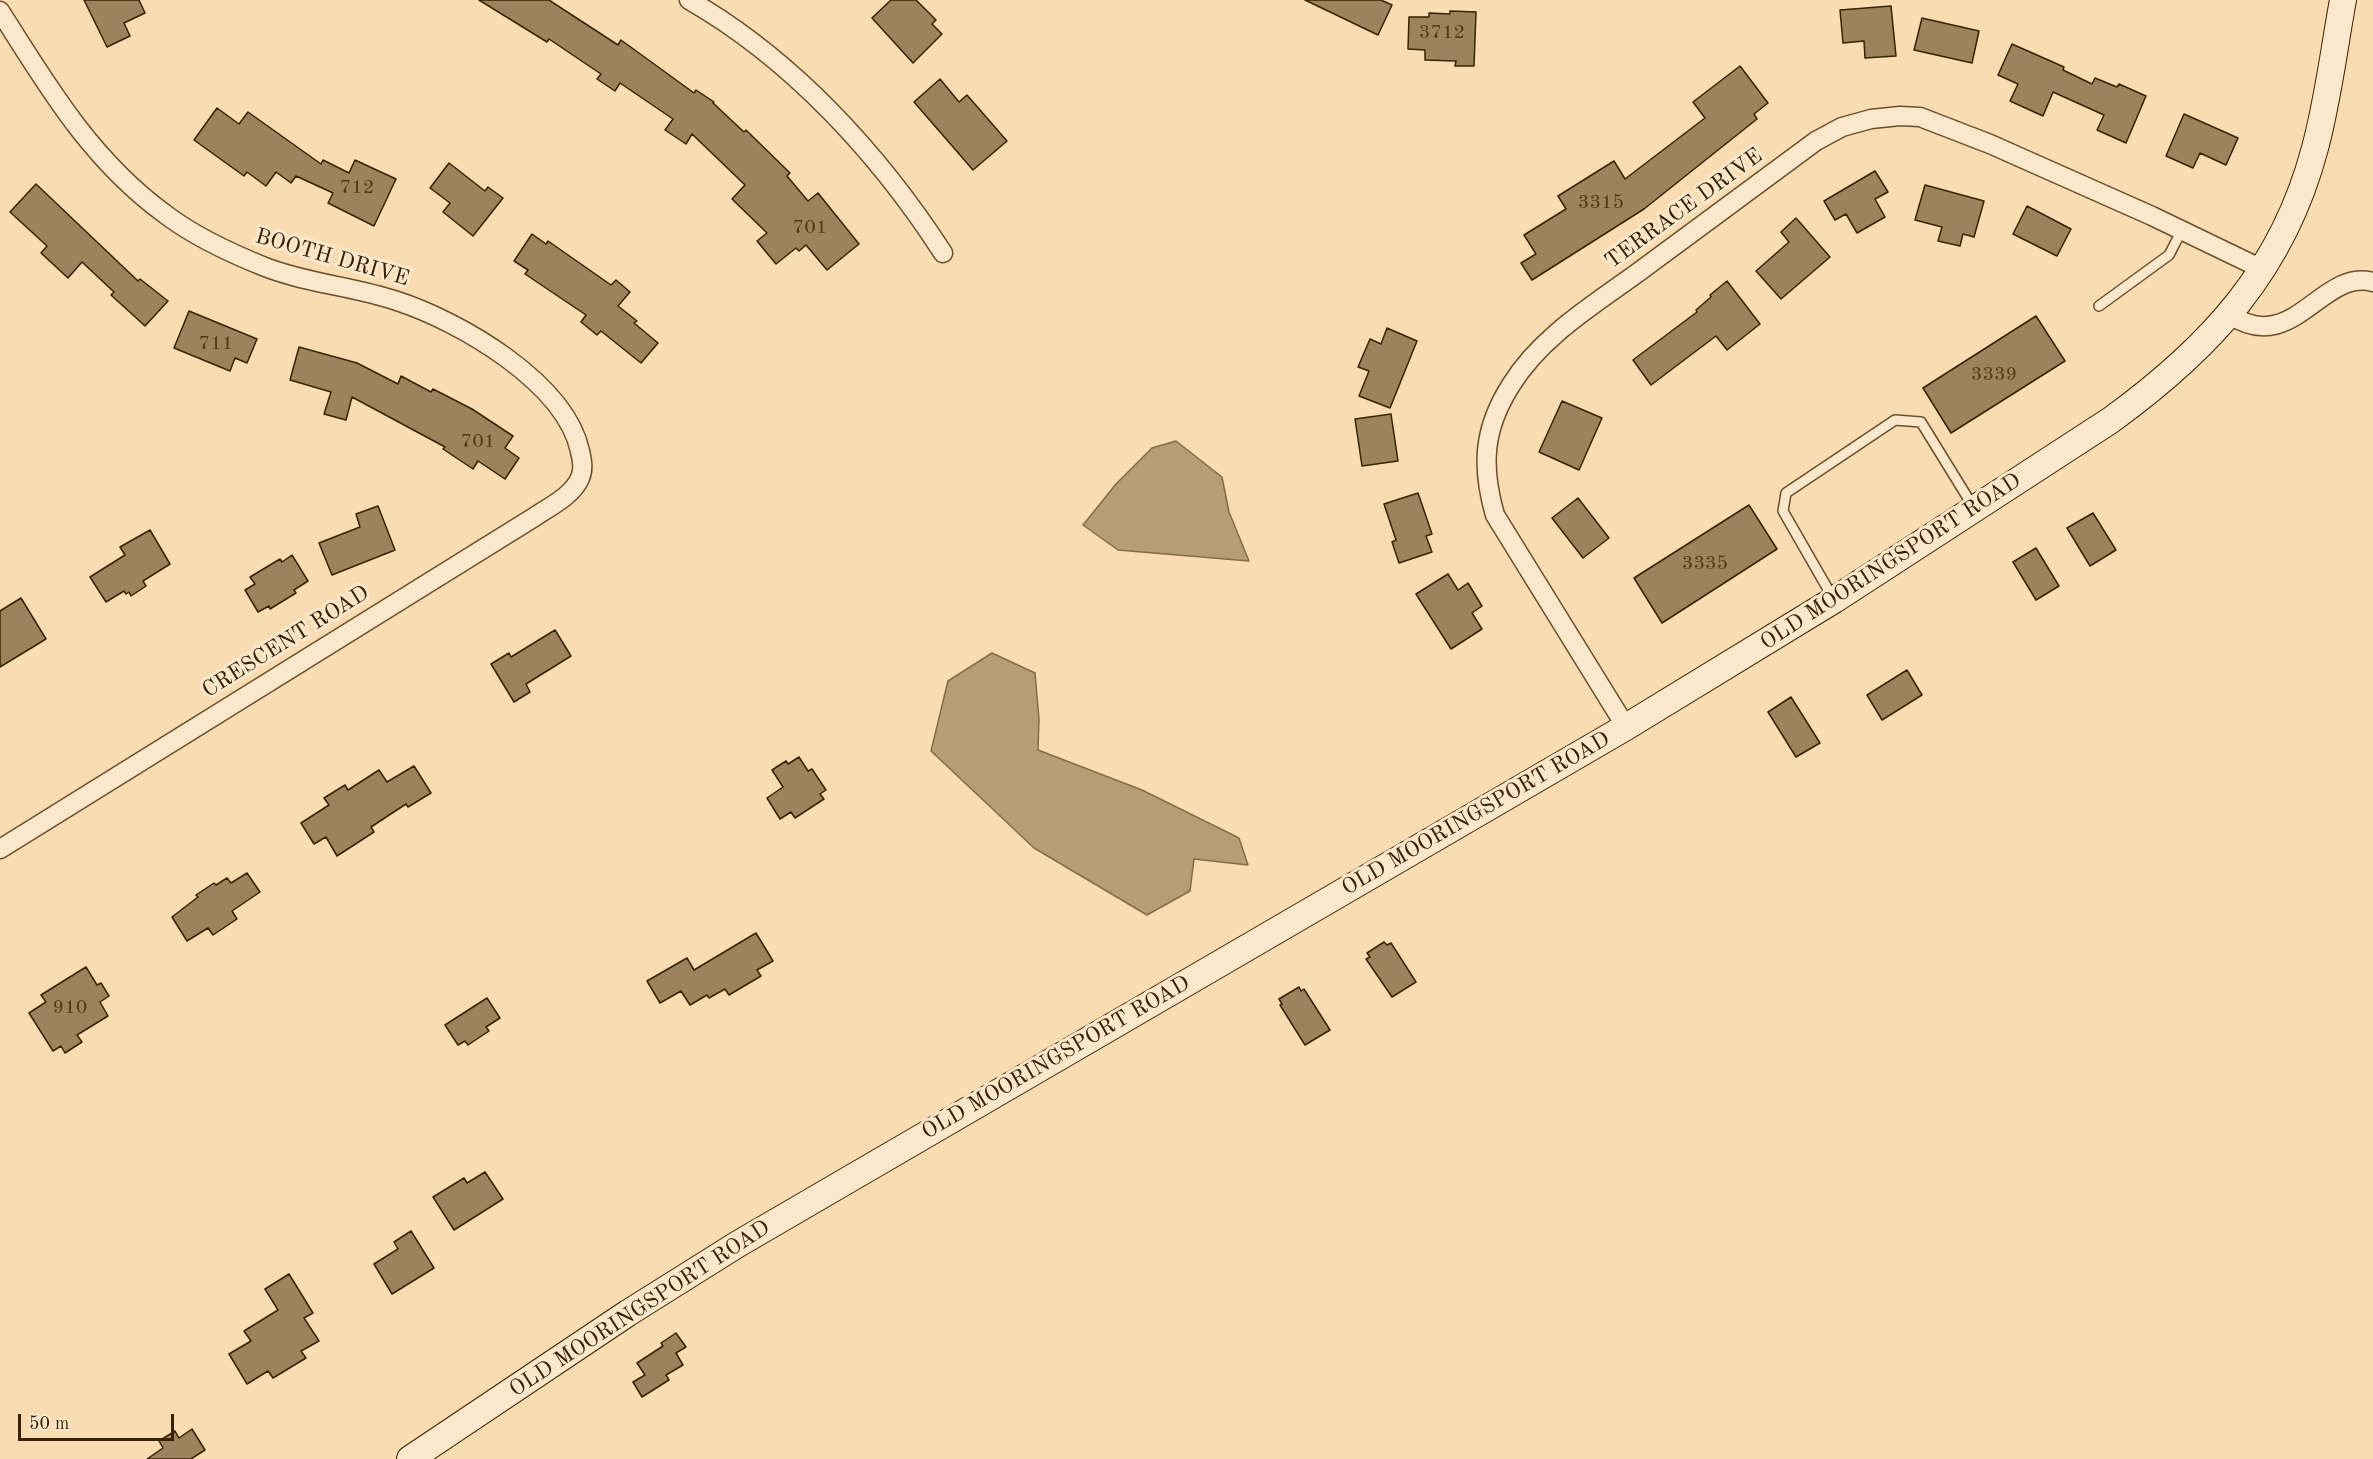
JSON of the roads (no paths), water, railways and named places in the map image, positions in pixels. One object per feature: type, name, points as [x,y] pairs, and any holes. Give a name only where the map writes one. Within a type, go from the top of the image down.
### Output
[{"type":"main road","name":"OLD MOORINGSPORT ROAD","points":[[410,1459],[628,1313],[738,1244],[1626,727],[1834,600],[2111,420],[2155,388],[2208,339],[2229,314],[2262,269],[2293,211],[2312,158],[2343,0]]},
{"type":"street","points":[[689,0],[754,43],[812,93],[851,134],[910,206],[943,253]]},
{"type":"street","name":"BOOTH DRIVE","points":[[0,11],[57,101],[88,143],[124,181],[165,214],[209,243],[257,264],[328,286],[370,293],[398,301],[438,316],[488,344],[522,370],[552,401],[569,423],[578,440],[583,463]]},
{"type":"street","name":"TERRACE DRIVE","points":[[1626,727],[1503,531],[1490,498],[1485,462],[1495,417],[1510,386],[1538,350],[1587,310],[1816,141],[1842,128],[1870,119],[1920,117],[1990,144],[2182,230],[2262,269]]},
{"type":"street","points":[[2229,314],[2250,325],[2266,327],[2281,323],[2347,283],[2372,280]]},
{"type":"street","name":"CRESCENT ROAD","points":[[0,849],[536,516],[564,497],[574,487],[581,477],[583,463]]},
{"type":"lane","points":[[2100,306],[2169,255],[2182,230]]},
{"type":"lane","points":[[1834,600],[1783,511],[1786,493],[1895,420],[1921,422],[1975,509]]}]
